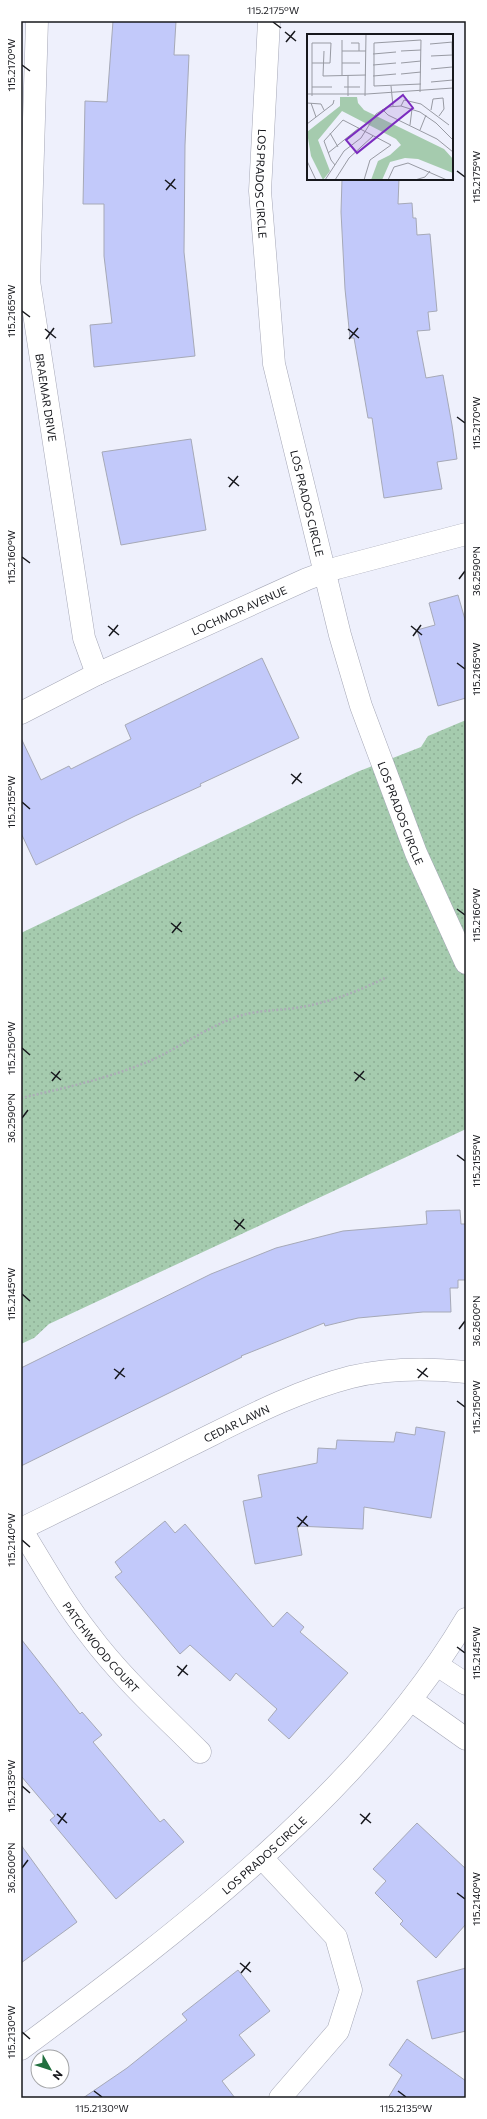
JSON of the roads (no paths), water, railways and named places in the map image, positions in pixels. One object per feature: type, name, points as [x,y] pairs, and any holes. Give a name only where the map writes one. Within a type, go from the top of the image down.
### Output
[{"type":"street","name":"BRAEMAR DRIVE","points":[[37,21],[29,281],[84,638],[97,674]]},
{"type":"street","name":"LOS PRADOS CIRCLE","points":[[269,21],[260,191],[274,364],[340,635],[380,761],[416,853],[466,963]]},
{"type":"street","name":"LOCHMOR AVENUE","points":[[21,713],[97,674],[288,586],[325,572],[466,534]]},
{"type":"street","name":"CEDAR LAWN","points":[[21,1529],[256,1414],[321,1386],[352,1377],[385,1372],[420,1370],[466,1372]]},
{"type":"street","name":"PATCHWOOD COURT","points":[[21,1529],[60,1594],[90,1636],[131,1682],[200,1752]]},
{"type":"street","name":"LOS PRADOS CIRCLE","points":[[21,2049],[113,1980],[262,1858],[357,1762],[411,1700],[437,1664],[466,1619]]},
{"type":"street","points":[[437,1664],[466,1684]]},
{"type":"street","points":[[411,1700],[466,1739]]},
{"type":"street","points":[[262,1858],[336,1937],[351,1990],[338,2031],[280,2098]]}]
